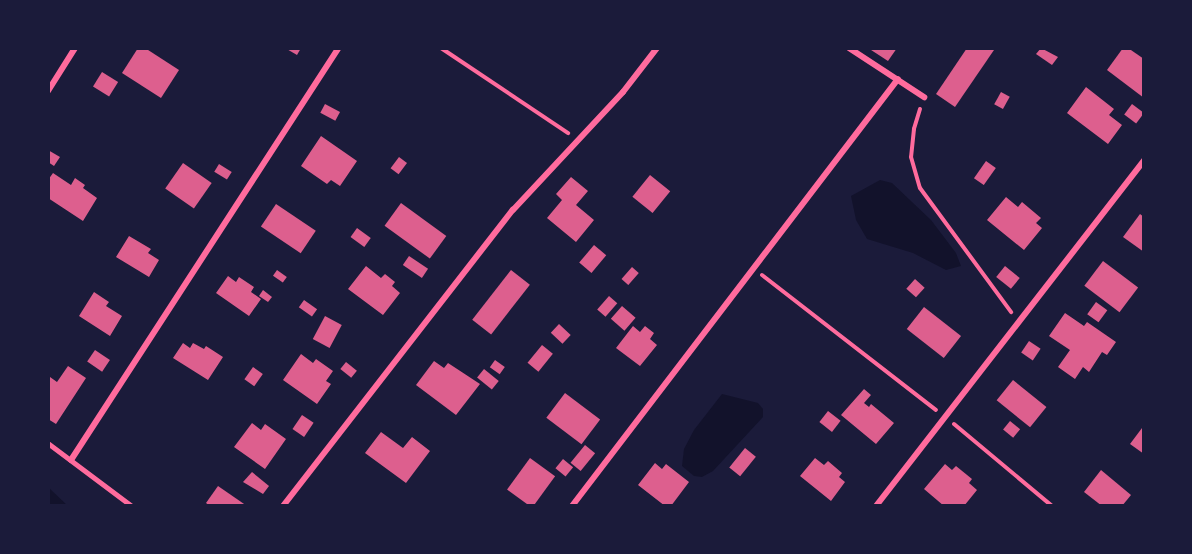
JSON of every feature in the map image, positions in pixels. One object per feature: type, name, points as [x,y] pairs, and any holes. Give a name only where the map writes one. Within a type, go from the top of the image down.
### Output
[{"type":"street","points":[[48,91],[75,48]]},
{"type":"street","points":[[71,460],[339,48]]},
{"type":"street","points":[[283,506],[513,210],[580,141],[657,48]]},
{"type":"street","points":[[849,48],[924,97]]},
{"type":"street","points":[[572,506],[898,79]]},
{"type":"street","points":[[876,506],[1144,160]]},
{"type":"lane","points":[[48,443],[132,506]]},
{"type":"path","points":[[441,48],[580,141]]},
{"type":"path","points":[[924,97],[914,129],[911,157],[920,188],[1018,321]]},
{"type":"path","points":[[754,269],[946,417],[1052,506]]},
{"type":"shaded area","points":[[880,180],[892,183],[931,220],[956,253],[961,266],[946,270],[913,253],[867,239],[856,220],[851,196]]},
{"type":"shaded area","points":[[722,394],[758,403],[763,409],[763,417],[713,471],[702,477],[694,476],[682,466],[684,449],[694,430]]},
{"type":"shaded area","points":[[48,487],[68,506],[48,506]]},
{"type":"building","points":[[138,48],[145,48],[179,70],[161,98],[122,73]]},
{"type":"building","points":[[285,48],[301,48],[297,55]]},
{"type":"building","points":[[868,48],[897,48],[888,61]]},
{"type":"building","points":[[967,48],[994,50],[955,107],[936,94]]},
{"type":"building","points":[[1041,48],[1058,57],[1052,65],[1036,54]]},
{"type":"building","points":[[1123,48],[1128,48],[1144,59],[1144,98],[1107,70]]},
{"type":"building","points":[[102,72],[118,82],[109,96],[93,86]]},
{"type":"building","points":[[1086,87],[1114,109],[1109,115],[1122,125],[1108,144],[1067,113]]},
{"type":"building","points":[[1001,92],[1010,97],[1003,109],[994,104]]},
{"type":"building","points":[[325,104],[340,112],[335,121],[320,113]]},
{"type":"building","points":[[1132,104],[1144,113],[1136,123],[1124,114]]},
{"type":"building","points":[[321,136],[357,161],[340,186],[331,180],[327,184],[301,166]]},
{"type":"building","points":[[48,150],[60,157],[54,166],[48,162]]},
{"type":"building","points":[[399,157],[407,163],[399,174],[391,168]]},
{"type":"building","points":[[986,161],[996,168],[984,185],[974,178]]},
{"type":"building","points":[[183,163],[212,183],[194,208],[165,188]]},
{"type":"building","points":[[219,164],[232,172],[227,180],[214,172]]},
{"type":"building","points":[[53,173],[71,185],[75,178],[85,185],[83,188],[97,198],[83,221],[48,198],[48,180]]},
{"type":"building","points":[[650,175],[670,191],[653,213],[632,197]]},
{"type":"building","points":[[571,177],[588,191],[576,205],[594,220],[576,242],[547,218],[562,200],[556,194]]},
{"type":"building","points":[[1006,197],[1018,207],[1022,202],[1041,218],[1036,223],[1042,228],[1024,250],[987,220]]},
{"type":"building","points":[[401,203],[446,236],[430,259],[385,226]]},
{"type":"building","points":[[276,204],[316,231],[301,253],[261,226]]},
{"type":"building","points":[[1140,214],[1144,217],[1144,252],[1123,237]]},
{"type":"building","points":[[357,228],[371,238],[364,247],[351,237]]},
{"type":"building","points":[[129,236],[151,249],[148,253],[159,260],[149,277],[116,257]]},
{"type":"building","points":[[594,245],[606,255],[591,273],[579,263]]},
{"type":"building","points":[[409,256],[428,269],[422,278],[403,265]]},
{"type":"building","points":[[1103,261],[1138,287],[1119,312],[1084,286]]},
{"type":"building","points":[[366,266],[381,278],[385,274],[395,282],[392,286],[400,293],[383,315],[348,289]]},
{"type":"building","points":[[1005,266],[1020,278],[1011,289],[996,277]]},
{"type":"building","points":[[632,267],[639,273],[628,285],[622,279]]},
{"type":"building","points":[[277,270],[287,277],[283,283],[273,276]]},
{"type":"building","points":[[511,270],[530,285],[491,334],[472,320]]},
{"type":"building","points":[[228,276],[236,282],[239,277],[254,287],[251,292],[261,299],[249,316],[216,293]]},
{"type":"building","points":[[915,279],[925,288],[916,297],[906,289]]},
{"type":"building","points":[[263,290],[272,297],[268,302],[259,296]]},
{"type":"building","points":[[94,292],[109,302],[106,306],[122,316],[110,336],[79,316]]},
{"type":"building","points":[[609,296],[617,303],[605,317],[597,310]]},
{"type":"building","points":[[304,300],[317,309],[312,317],[299,307]]},
{"type":"building","points":[[1096,302],[1107,310],[1099,322],[1087,314]]},
{"type":"building","points":[[622,306],[636,318],[624,331],[611,319]]},
{"type":"building","points":[[924,307],[961,336],[944,358],[907,329]]},
{"type":"building","points":[[1065,313],[1084,326],[1087,322],[1116,342],[1107,355],[1102,352],[1089,372],[1083,367],[1075,379],[1058,367],[1070,350],[1049,336]]},
{"type":"building","points":[[325,316],[342,325],[330,348],[313,339]]},
{"type":"building","points":[[559,324],[571,335],[563,344],[551,333]]},
{"type":"building","points":[[633,326],[640,332],[645,326],[654,333],[650,339],[657,345],[640,366],[616,348]]},
{"type":"building","points":[[1029,341],[1041,349],[1033,360],[1021,353]]},
{"type":"building","points":[[183,343],[190,348],[193,343],[204,349],[206,346],[223,357],[208,380],[173,358]]},
{"type":"building","points":[[542,345],[553,354],[538,372],[528,363]]},
{"type":"building","points":[[95,350],[110,360],[102,372],[87,362]]},
{"type":"building","points":[[301,354],[313,363],[316,359],[333,371],[326,381],[331,384],[317,404],[283,380]]},
{"type":"building","points":[[495,360],[505,367],[500,374],[490,367]]},
{"type":"building","points":[[434,361],[444,368],[448,363],[480,384],[456,415],[416,385]]},
{"type":"building","points":[[346,362],[357,371],[351,378],[340,369]]},
{"type":"building","points":[[68,366],[86,378],[56,424],[48,419],[48,379],[50,377],[57,382]]},
{"type":"building","points":[[253,367],[263,374],[254,386],[244,379]]},
{"type":"building","points":[[484,369],[499,381],[492,390],[477,378]]},
{"type":"building","points":[[1013,380],[1046,407],[1030,427],[997,400]]},
{"type":"building","points":[[864,389],[871,395],[864,403],[869,407],[871,404],[894,423],[876,444],[841,415]]},
{"type":"building","points":[[565,393],[600,419],[581,444],[546,418]]},
{"type":"building","points":[[828,411],[841,421],[832,432],[819,422]]},
{"type":"building","points":[[302,415],[314,423],[304,437],[292,429]]},
{"type":"building","points":[[1010,421],[1020,429],[1013,438],[1003,430]]},
{"type":"building","points":[[252,423],[261,430],[265,424],[286,439],[265,469],[234,447]]},
{"type":"building","points":[[1142,428],[1144,430],[1144,454],[1130,444]]},
{"type":"building","points":[[381,432],[403,448],[412,437],[430,451],[406,483],[365,453]]},
{"type":"building","points":[[585,445],[595,453],[581,471],[571,463]]},
{"type":"building","points":[[745,448],[756,457],[740,476],[729,467]]},
{"type":"building","points":[[530,458],[555,476],[533,506],[530,506],[507,490]]},
{"type":"building","points":[[815,458],[824,465],[828,461],[842,473],[839,477],[845,482],[831,501],[800,476]]},
{"type":"building","points":[[563,459],[573,467],[566,477],[555,468]]},
{"type":"building","points":[[655,463],[662,469],[666,464],[689,482],[671,506],[665,506],[638,485]]},
{"type":"building","points":[[945,464],[952,470],[956,466],[972,479],[969,483],[977,490],[964,506],[944,506],[924,489]]},
{"type":"building","points":[[1101,470],[1131,495],[1122,506],[1102,506],[1084,492]]},
{"type":"building","points":[[252,472],[269,486],[263,494],[243,482]]},
{"type":"building","points":[[218,486],[247,506],[210,506],[206,503]]}]
